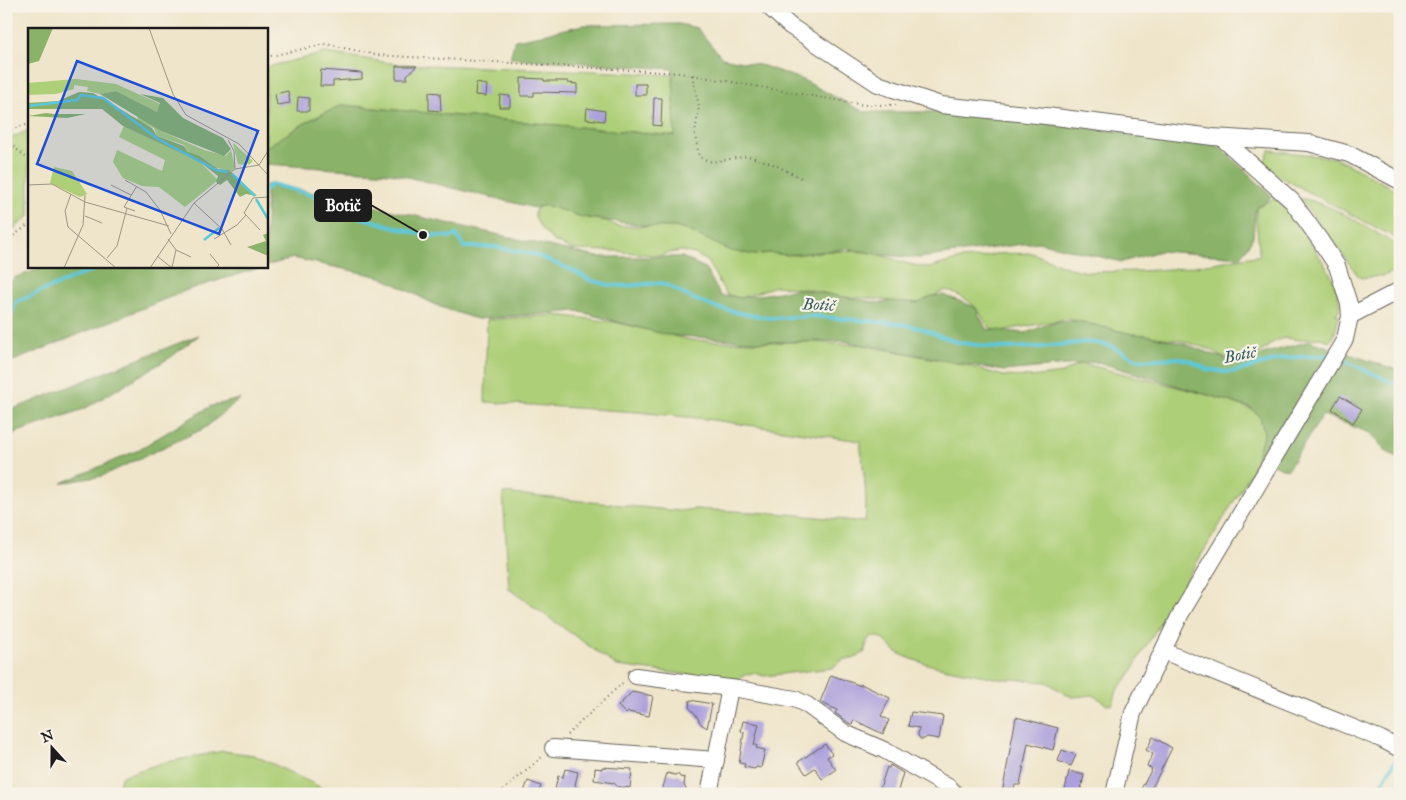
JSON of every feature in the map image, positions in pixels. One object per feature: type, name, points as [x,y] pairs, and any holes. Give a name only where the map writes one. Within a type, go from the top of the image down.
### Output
[{"type":"street","points":[[768,6],[790,26],[878,84],[941,105],[1056,116],[1222,138],[1309,143],[1349,154],[1400,181]]},
{"type":"street","points":[[1114,794],[1133,712],[1180,615],[1344,339],[1350,316],[1347,293],[1336,266],[1292,201],[1222,138]]},
{"type":"street","points":[[1350,316],[1400,290]]},
{"type":"street","points":[[1163,651],[1380,739],[1400,749]]},
{"type":"street","points":[[636,676],[730,688],[795,699],[808,705],[845,733],[884,750],[950,788],[955,794]]},
{"type":"street","points":[[709,794],[730,688]]},
{"type":"street","points":[[552,748],[716,760]]},
{"type":"path","points":[[268,56],[326,44],[376,55],[692,75],[864,105],[902,105]]},
{"type":"path","points":[[692,75],[699,106],[696,134],[699,157],[712,162],[748,156],[771,163],[801,178]]},
{"type":"path","points":[[6,131],[28,124]]},
{"type":"path","points":[[6,140],[28,159]]},
{"type":"path","points":[[6,242],[28,225]]},
{"type":"path","points":[[499,794],[619,686],[636,676]]},
{"type":"green space","points":[[679,24],[697,28],[722,58],[764,66],[803,80],[864,112],[947,112],[1191,140],[1220,147],[1272,196],[1258,206],[1255,211],[1253,237],[1241,257],[1160,251],[1122,262],[1038,242],[919,258],[881,255],[850,249],[788,255],[768,253],[755,255],[731,251],[689,231],[675,227],[655,227],[582,217],[545,205],[535,208],[391,173],[268,164],[268,146],[310,120],[342,105],[675,136],[673,69],[510,58],[515,40],[584,25]]},
{"type":"green space","points":[[326,53],[397,64],[673,75],[675,136],[342,105],[310,120],[268,146],[268,67]]},
{"type":"green space","points":[[28,130],[28,217],[6,235],[6,140]]},
{"type":"green space","points":[[1270,150],[1336,158],[1400,192],[1400,240],[1261,167]]},
{"type":"green space","points":[[268,185],[301,190],[597,257],[682,257],[705,268],[721,296],[740,298],[798,289],[880,303],[893,301],[919,303],[931,296],[944,295],[975,307],[986,329],[1026,333],[1053,322],[1078,321],[1132,334],[1147,335],[1182,343],[1233,362],[1310,341],[1400,371],[1400,458],[1387,452],[1370,433],[1323,415],[1287,470],[1256,457],[1264,434],[1260,417],[1251,408],[1098,362],[1004,371],[843,341],[764,342],[667,335],[577,311],[478,319],[438,306],[381,277],[293,258],[268,265]]},
{"type":"green space","points":[[1300,198],[1313,201],[1339,212],[1400,247],[1400,269],[1383,276],[1360,278]]},
{"type":"green space","points":[[1274,199],[1281,202],[1300,226],[1334,281],[1341,305],[1335,314],[1339,315],[1339,317],[1334,336],[1330,341],[1320,338],[1299,340],[1286,338],[1275,341],[1253,356],[1228,358],[1221,357],[1212,350],[1179,340],[1132,334],[1066,319],[1001,331],[995,330],[988,326],[971,303],[946,290],[919,303],[839,297],[813,290],[776,286],[740,298],[726,294],[707,261],[695,254],[681,251],[660,256],[617,251],[572,250],[552,240],[535,218],[535,211],[538,207],[545,205],[582,217],[607,221],[617,226],[675,227],[755,255],[768,253],[795,255],[825,251],[870,252],[929,268],[960,259],[980,258],[995,254],[1032,253],[1069,268],[1088,272],[1141,271],[1183,268],[1261,255],[1259,253],[1256,223],[1257,206]]},
{"type":"green space","points":[[42,268],[259,268],[190,289],[6,364],[6,287],[14,278]]},
{"type":"green space","points":[[556,315],[614,322],[691,340],[864,345],[966,365],[1003,376],[1031,377],[1063,373],[1079,364],[1093,366],[1217,397],[1253,410],[1260,417],[1264,434],[1251,473],[1130,675],[1117,690],[1113,704],[1107,705],[1093,695],[1073,697],[1047,682],[1000,679],[923,663],[896,652],[884,640],[873,636],[867,641],[865,652],[853,659],[844,659],[832,668],[764,676],[754,673],[739,679],[617,666],[509,589],[503,493],[679,511],[695,509],[788,514],[865,522],[866,492],[860,441],[706,419],[637,412],[485,402],[487,320]]},
{"type":"green space","points":[[199,335],[171,357],[84,409],[6,436],[6,412]]},
{"type":"green space","points":[[240,399],[205,428],[102,476],[62,483],[136,451],[211,406]]},
{"type":"green space","points":[[223,751],[254,755],[324,789],[330,794],[121,794],[119,784],[122,776],[162,763]]},
{"type":"building","points":[[396,66],[417,66],[407,75],[407,79],[396,79]]},
{"type":"building","points":[[321,70],[362,73],[362,79],[333,81],[333,86],[320,86]]},
{"type":"building","points":[[521,78],[544,79],[544,81],[568,81],[568,83],[577,84],[577,93],[534,92],[534,96],[521,96]]},
{"type":"building","points":[[476,83],[487,85],[486,96],[475,95]]},
{"type":"building","points":[[635,84],[646,84],[646,95],[635,95]]},
{"type":"building","points":[[288,91],[290,103],[277,105],[275,94]]},
{"type":"building","points":[[429,92],[440,93],[441,111],[429,110]]},
{"type":"building","points":[[500,95],[510,96],[510,107],[499,107]]},
{"type":"building","points":[[298,97],[309,98],[309,111],[297,111]]},
{"type":"building","points":[[654,98],[662,98],[661,126],[653,125]]},
{"type":"building","points":[[587,108],[605,111],[604,121],[586,119]]},
{"type":"building","points":[[1340,396],[1362,409],[1353,423],[1332,409]]},
{"type":"building","points":[[831,675],[861,686],[861,684],[890,698],[881,716],[889,720],[883,734],[854,720],[852,725],[850,724],[835,713],[837,710],[820,702]]},
{"type":"building","points":[[632,692],[653,696],[649,716],[628,712],[626,714],[618,706]]},
{"type":"building","points":[[690,700],[712,704],[707,728],[701,724],[689,707]]},
{"type":"building","points":[[911,712],[943,716],[939,739],[927,737],[920,739],[918,735],[919,728],[908,726]]},
{"type":"building","points":[[1016,717],[1058,728],[1053,750],[1028,743],[1020,785],[1015,785],[1013,794],[1002,794]]},
{"type":"building","points":[[743,721],[759,724],[754,745],[757,745],[756,748],[765,750],[761,768],[744,767],[745,764],[739,763],[744,732],[741,731]]},
{"type":"building","points":[[1153,737],[1172,748],[1149,794],[1138,794],[1152,769],[1147,766],[1153,754],[1146,750]]},
{"type":"building","points":[[825,744],[832,754],[827,757],[836,770],[822,779],[815,768],[806,774],[798,762]]},
{"type":"building","points":[[1062,750],[1076,755],[1071,766],[1058,761]]},
{"type":"building","points":[[890,765],[903,773],[897,794],[878,794],[887,767],[889,768]]},
{"type":"building","points":[[602,767],[632,769],[630,788],[618,787],[614,783],[594,780],[595,768],[602,769]]},
{"type":"building","points":[[565,769],[578,772],[575,785],[578,789],[574,791],[574,794],[554,794],[558,776],[563,777]]},
{"type":"building","points":[[1069,771],[1084,775],[1080,794],[1064,794]]},
{"type":"building","points":[[667,773],[678,774],[680,777],[685,778],[684,785],[686,789],[681,794],[670,794],[662,791]]},
{"type":"building","points":[[528,781],[541,786],[538,794],[523,794]]},
{"type":"waterway","name":"Botič","points":[[268,188],[271,184],[317,196],[356,216],[423,235],[451,237],[457,235],[464,247],[495,247],[533,254],[574,271],[590,280],[609,285],[625,286],[660,283],[714,307],[749,315],[772,318],[812,316],[901,324],[920,328],[956,342],[997,348],[1042,347],[1086,342],[1097,343],[1111,346],[1138,360],[1179,358],[1191,361],[1206,369],[1225,372],[1238,371],[1284,358],[1330,355]]},
{"type":"waterway","name":"Botič","points":[[6,320],[10,317],[16,302],[97,268]]},
{"type":"waterway","name":"Botič","points":[[1343,360],[1400,386]]},
{"type":"waterway","points":[[1376,794],[1400,752]]},
{"type":"place","name":"Botič","points":[[423,235]]}]
